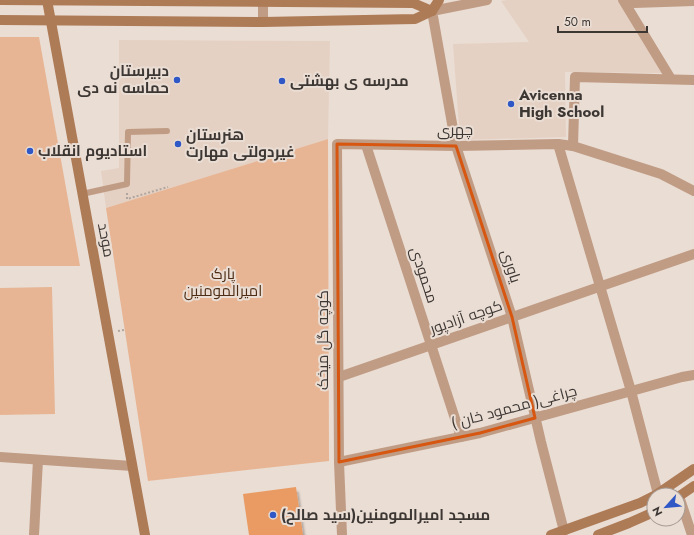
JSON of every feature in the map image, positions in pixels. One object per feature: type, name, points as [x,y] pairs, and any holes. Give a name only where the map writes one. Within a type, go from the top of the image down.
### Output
[{"type":"street","points":[[0,0],[413,3],[432,11]]},
{"type":"street","name":"موحد","points":[[47,0],[132,466]]},
{"type":"street","points":[[432,11],[439,0]]},
{"type":"street","points":[[0,20],[263,22],[415,19],[432,11],[486,0]]},
{"type":"street","points":[[623,0],[671,79]]},
{"type":"street","points":[[629,0],[634,3],[694,1]]},
{"type":"street","points":[[263,1],[263,22]]},
{"type":"street","name":"یاوری","points":[[432,11],[456,146],[512,317],[535,418],[564,530]]},
{"type":"street","points":[[573,146],[575,77],[694,80]]},
{"type":"street","name":"چهری","points":[[337,144],[456,146],[558,144],[573,146],[661,174],[694,191]]},
{"type":"street","name":"کوچه گل میخک","points":[[337,144],[339,462],[342,535]]},
{"type":"street","points":[[558,144],[631,391],[654,487]]},
{"type":"street","name":"محمودی","points":[[366,145],[461,437]]},
{"type":"street","name":"کوچه آزادپور","points":[[339,377],[694,254]]},
{"type":"street","name":"چراغی( محمود خان )","points":[[339,462],[480,434],[631,391],[694,375]]},
{"type":"street","points":[[0,457],[132,466]]},
{"type":"street","points":[[34,535],[38,460]]},
{"type":"street","points":[[132,466],[141,535]]},
{"type":"street","points":[[132,466],[145,535]]},
{"type":"street","points":[[668,487],[694,469]]},
{"type":"street","points":[[551,535],[646,500]]},
{"type":"street","points":[[598,535],[629,524],[646,516]]},
{"type":"street","points":[[686,518],[692,535]]},
{"type":"lane","points":[[82,194],[127,184],[128,132],[167,131]]},
{"type":"path","points":[[127,184],[127,198],[168,186]]},
{"type":"highlighted area","points":[[337,144],[456,146],[512,317],[535,418],[480,433],[339,462]]},
{"type":"shaded area","points":[[619,0],[662,73],[565,72],[566,137],[460,140],[453,44],[529,42],[501,1]]},
{"type":"shaded area","points":[[119,40],[330,41],[328,139],[106,208],[101,171],[119,168]]},
{"type":"green space","name":"استادیوم انقلاب","points":[[0,37],[39,37],[80,266],[0,266]]},
{"type":"green space","name":"پارک امیرالمومنین","points":[[328,139],[329,461],[148,481],[106,208]]},
{"type":"green space","points":[[52,287],[55,414],[0,415],[0,288]]},
{"type":"building","name":"مسجد امیرالمومنین(سید صالح)","points":[[296,487],[303,535],[249,535],[243,494]]},
{"type":"place","name":"دبیرستان حماسه نه دی","points":[[177,80]]},
{"type":"place","name":"مدرسه ی بهشتی","points":[[282,81]]},
{"type":"place","name":"Avicenna High School","points":[[511,104]]},
{"type":"place","name":"هنرستان غیردولتی مهارت","points":[[178,144]]},
{"type":"place","name":"استادیوم انقلاب","points":[[30,151]]},
{"type":"place","name":"مسجد امیرالمومنین(سید صالح)","points":[[273,515]]}]
